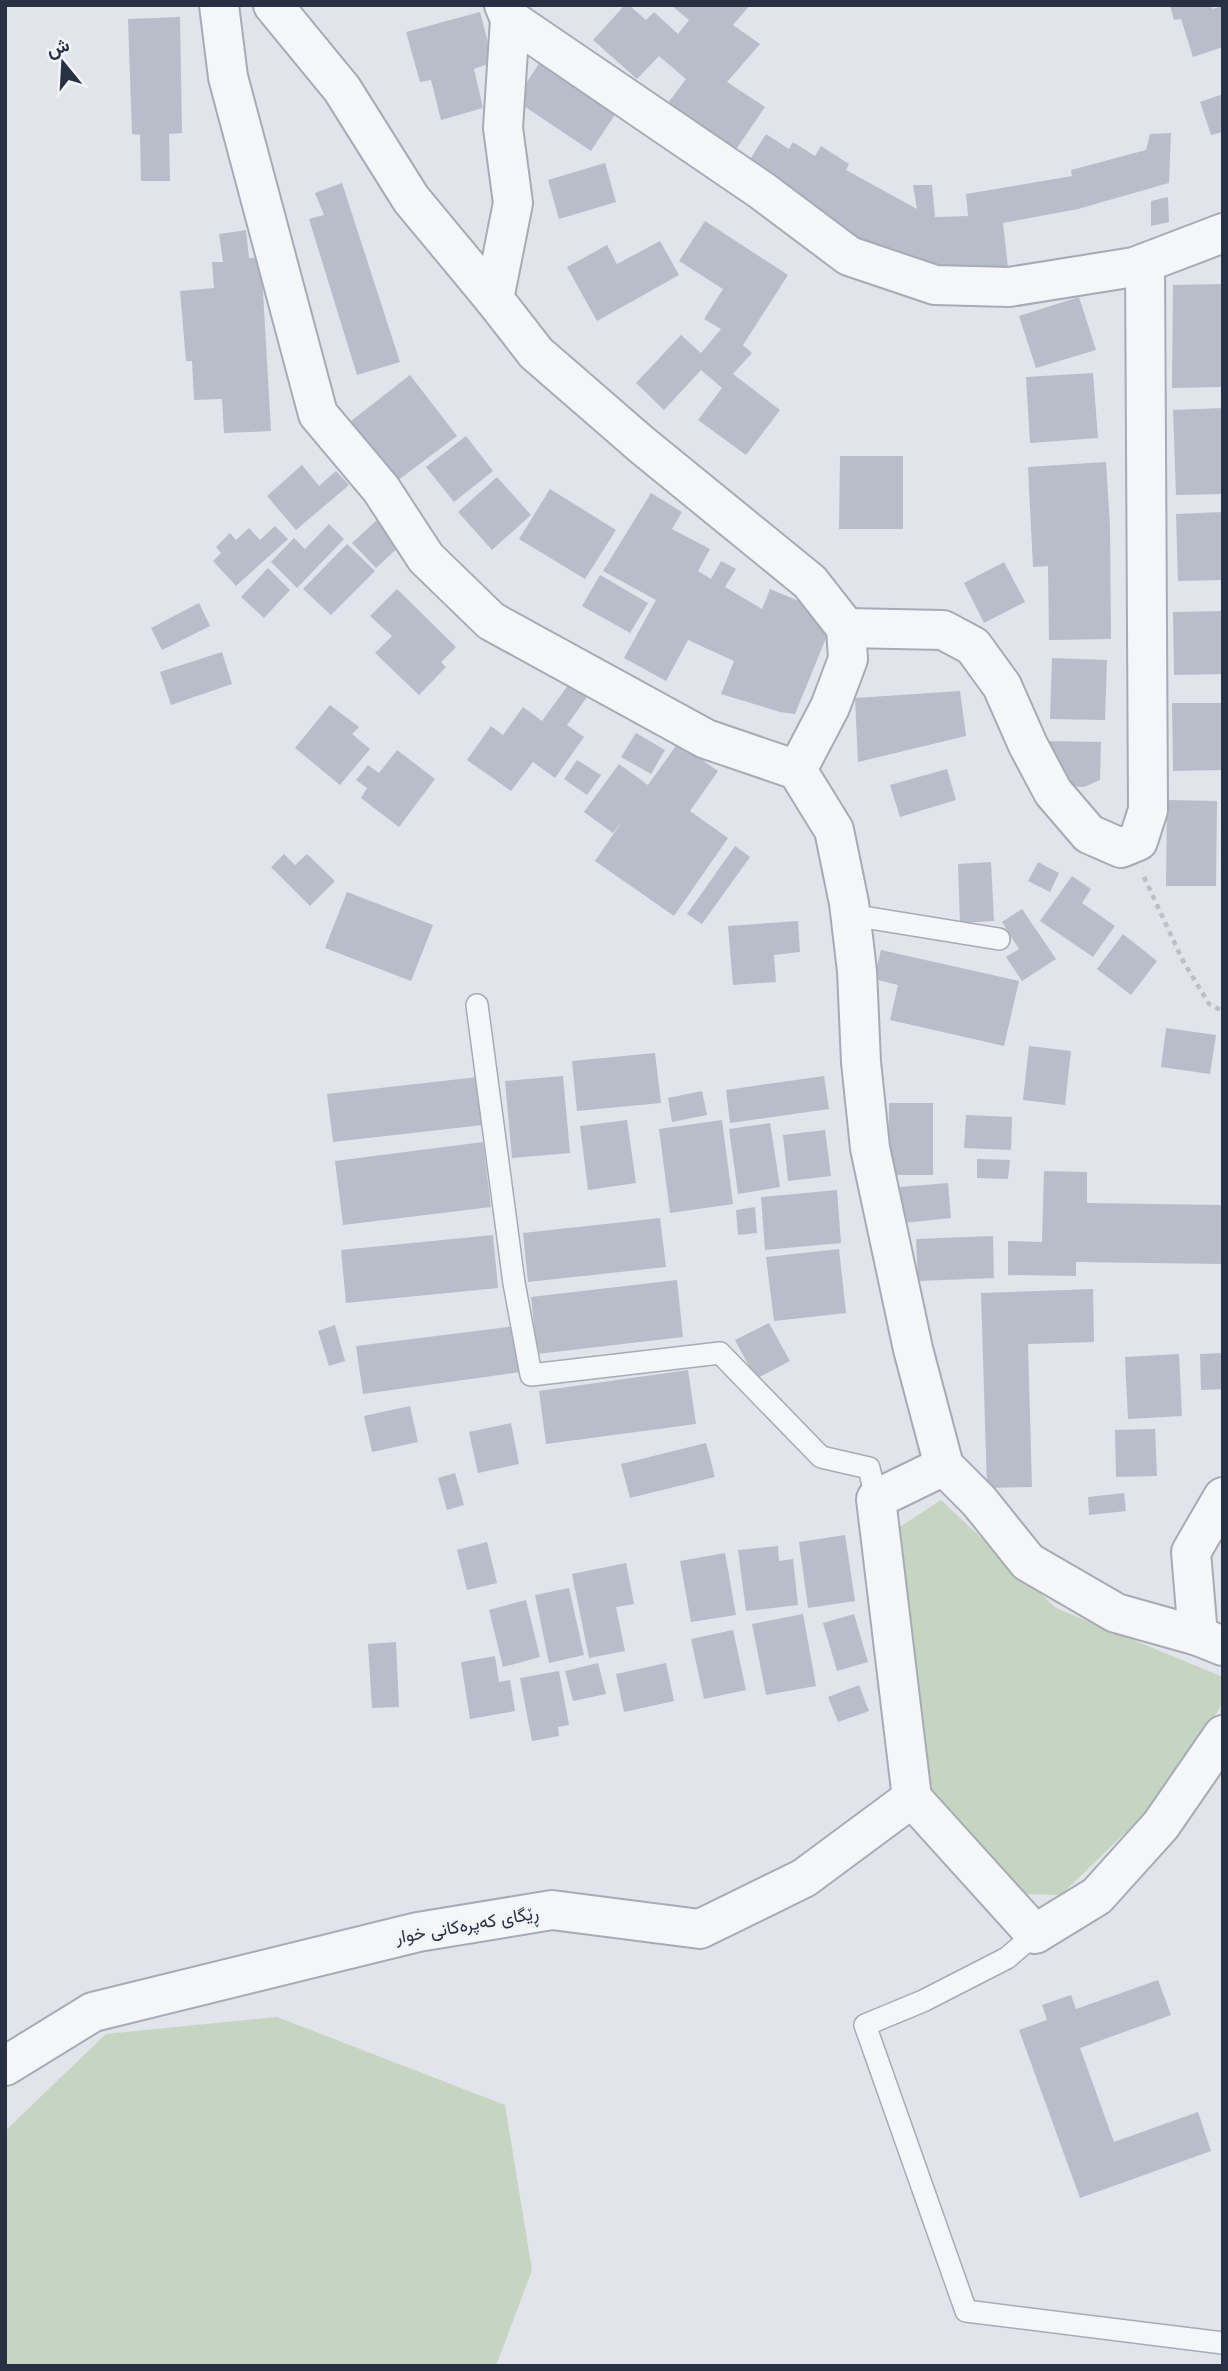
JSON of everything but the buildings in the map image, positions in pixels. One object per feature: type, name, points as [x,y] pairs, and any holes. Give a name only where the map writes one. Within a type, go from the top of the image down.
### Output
[{"type":"street","points":[[219,5],[228,77],[318,414],[381,489],[426,558],[491,621],[706,739],[797,770],[834,830],[850,915],[857,971],[861,1062],[870,1148],[913,1349],[944,1466],[979,1501],[1028,1562],[1116,1613],[1210,1641],[1191,1552],[1223,1497]]},
{"type":"street","points":[[273,5],[342,89],[411,199],[536,354],[642,445],[810,582],[846,628],[848,659],[830,707],[797,770]]},
{"type":"street","points":[[494,299],[513,203],[503,128],[507,12]]},
{"type":"street","points":[[507,12],[761,190],[849,256],[935,285],[1009,287],[1134,267],[1223,233]]},
{"type":"street","points":[[846,628],[943,630],[973,646],[1002,686],[1028,745],[1054,792],[1088,834],[1121,848],[1138,841],[1148,810],[1145,263]]},
{"type":"street","points":[[944,1466],[876,1499],[912,1798],[1035,1934],[1097,1896],[1161,1825],[1223,1735]]},
{"type":"street","name":"ڕێگای کەپرەکانی خوار","points":[[5,2066],[93,2012],[418,1932],[552,1910],[700,1930],[804,1878],[912,1798]]},
{"type":"lane","points":[[850,915],[999,939]]},
{"type":"lane","points":[[477,1005],[514,1283],[531,1375],[720,1353],[821,1457],[869,1468],[876,1499]]},
{"type":"lane","points":[[1035,1934],[1007,1958],[923,2001],[865,2025],[966,2311],[1223,2343]]},
{"type":"path","points":[[1129,845],[1183,961],[1209,1004],[1223,1011]]},
{"type":"green space","points":[[941,1500],[1056,1608],[1223,1677],[1223,1703],[1161,1798],[1061,1895],[1023,1894],[932,1795],[895,1530]]},
{"type":"green space","points":[[277,2017],[505,2105],[532,2270],[496,2366],[5,2366],[5,2131],[106,2034]]}]
